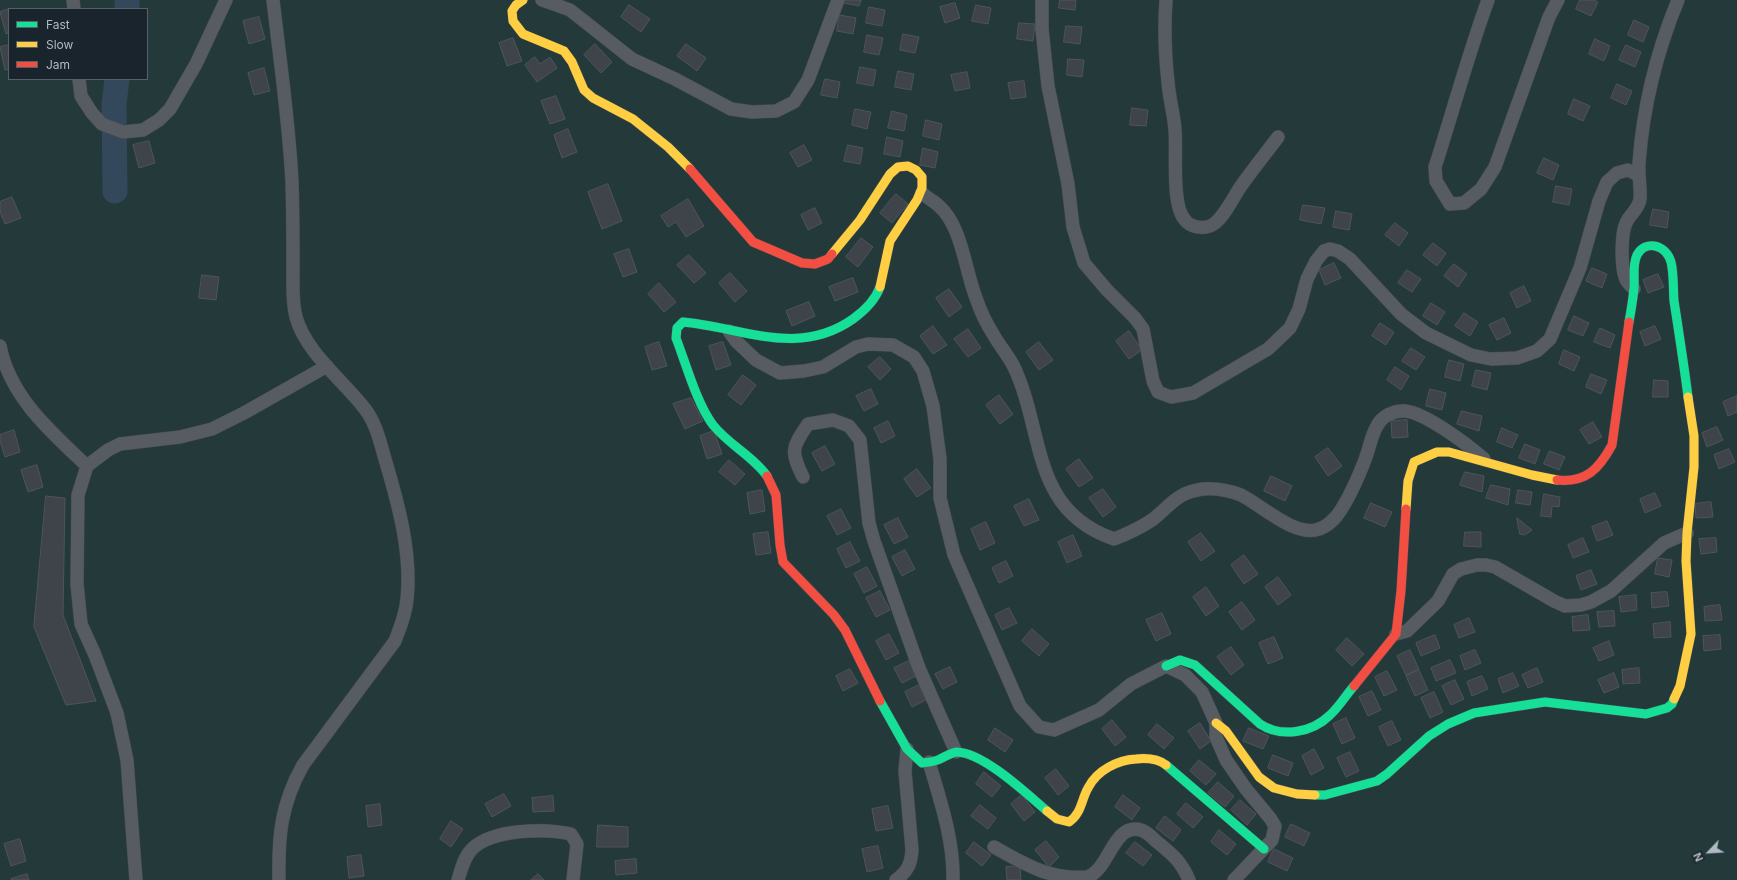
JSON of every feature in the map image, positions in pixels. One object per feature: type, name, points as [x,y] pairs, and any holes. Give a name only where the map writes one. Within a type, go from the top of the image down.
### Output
[{"type":"street","points":[[79,80],[81,96],[92,114],[102,124],[123,132],[144,130],[159,120],[170,109],[196,64],[226,0]]},
{"type":"street","points":[[273,0],[289,133],[292,183],[294,297],[296,318],[306,339],[326,366],[366,410],[378,436],[390,477],[404,539],[407,568],[407,599],[403,620],[394,641],[303,765],[292,786],[282,818],[278,854],[279,880]]},
{"type":"street","points":[[522,0],[512,11],[513,21],[522,34],[564,51],[572,62],[584,90],[593,98],[633,119],[668,148],[697,176],[753,242],[802,263],[815,264],[828,259],[860,220],[890,174],[898,167],[908,166],[919,173],[922,182],[922,193],[890,240],[881,284],[875,298],[862,313],[842,327],[820,335],[794,340],[767,338],[729,331],[699,323],[683,322],[677,328],[676,338],[691,380],[713,425],[733,445],[760,466],[769,479],[776,495],[780,545],[783,562],[834,615],[845,630],[874,691],[907,749],[922,762],[940,760],[956,752],[968,755],[983,762],[1008,778],[1050,815],[1063,822],[1070,822],[1075,819],[1083,805],[1087,789],[1092,781],[1106,769],[1129,758],[1153,758],[1162,762],[1264,849]]},
{"type":"street","points":[[542,0],[570,10],[632,59],[731,109],[752,112],[776,111],[794,102],[808,80],[838,0]]},
{"type":"street","points":[[1042,0],[1042,29],[1048,86],[1068,184],[1073,227],[1084,263],[1107,290],[1135,318],[1143,329],[1153,382],[1158,392],[1171,397],[1193,393],[1268,349],[1290,328],[1299,309],[1307,279],[1316,261],[1324,251],[1330,249],[1338,251],[1350,259],[1401,314],[1426,333],[1471,355],[1491,359],[1517,358],[1537,351],[1550,339],[1580,268],[1599,201],[1607,182],[1616,173],[1628,170],[1638,175]]},
{"type":"street","points":[[1166,0],[1165,24],[1168,82],[1175,131],[1177,196],[1185,221],[1198,228],[1210,226],[1224,213],[1240,187],[1278,137]]},
{"type":"street","points":[[1488,0],[1469,53],[1435,167],[1436,181],[1450,204],[1464,203],[1481,189],[1495,167],[1549,17],[1558,0]]},
{"type":"street","points":[[1634,289],[1625,279],[1623,270],[1624,231],[1626,222],[1635,211],[1640,201],[1638,175],[1643,125],[1667,27],[1678,0]]},
{"type":"street","points":[[922,193],[940,207],[956,230],[976,298],[993,334],[1013,366],[1026,400],[1036,446],[1045,470],[1061,502],[1076,519],[1097,534],[1114,539],[1131,532],[1152,520],[1174,499],[1184,494],[1202,489],[1222,489],[1241,496],[1284,522],[1299,529],[1319,530],[1332,522],[1342,509],[1360,473],[1377,425],[1384,416],[1394,412],[1404,411],[1416,414],[1463,441],[1487,461]]},
{"type":"street","points":[[729,331],[736,341],[756,360],[780,373],[804,371],[823,367],[856,347],[868,344],[893,345],[914,357],[923,371],[933,406],[940,459],[940,498],[954,555],[1020,706],[1038,727],[1054,730],[1099,710],[1131,684],[1180,660],[1195,665],[1260,724],[1271,730],[1286,732],[1307,729],[1322,723],[1330,716],[1396,634],[1401,591],[1408,481],[1414,462],[1427,455],[1440,451],[1487,461],[1546,480],[1565,481],[1580,479],[1601,465],[1612,445],[1634,289],[1634,268],[1637,256],[1643,248],[1652,245],[1660,247],[1667,253],[1671,262],[1674,299],[1694,436],[1694,467],[1686,532],[1686,561],[1691,634],[1680,686],[1672,704],[1667,708],[1646,714],[1545,702],[1474,712],[1448,724],[1429,736],[1387,774],[1377,781],[1325,795],[1297,794],[1274,788],[1259,777],[1226,730],[1216,723]]},
{"type":"street","points":[[0,346],[10,375],[20,394],[42,423],[87,466]]},
{"type":"street","points":[[136,880],[127,760],[117,714],[95,655],[81,624],[77,584],[78,495],[87,466],[108,450],[120,444],[180,437],[212,429],[244,413],[326,366]]},
{"type":"street","points":[[803,477],[794,458],[795,444],[808,424],[833,420],[849,426],[860,440],[869,523],[874,542],[919,668],[956,752]]},
{"type":"street","points":[[1396,634],[1407,631],[1438,601],[1453,574],[1461,569],[1486,565],[1495,567],[1564,606],[1580,605],[1591,602],[1611,591],[1664,543],[1686,532]]},
{"type":"street","points":[[1166,666],[1185,675],[1202,692],[1216,723],[1216,737],[1226,760],[1246,790],[1275,826],[1272,840],[1234,880]]},
{"type":"street","points":[[896,880],[912,863],[905,771],[907,749]]},
{"type":"street","points":[[930,762],[951,844],[953,880]]},
{"type":"street","points":[[994,847],[1042,875],[1066,880],[1088,877],[1100,869],[1117,840],[1123,834],[1133,830],[1142,830],[1175,856],[1184,868],[1189,880]]},
{"type":"street","points":[[458,880],[465,860],[473,849],[494,837],[507,832],[559,831],[571,834],[577,844],[573,880]]},
{"type":"green space","points":[[0,0],[1737,0],[1737,880],[0,880]]},
{"type":"building","points":[[844,0],[861,0],[859,6],[844,3]]},
{"type":"building","points":[[1060,0],[1076,0],[1075,10],[1059,8]]},
{"type":"building","points":[[1580,0],[1594,0],[1598,2],[1591,16],[1576,9]]},
{"type":"building","points":[[955,3],[960,18],[945,23],[940,7]]},
{"type":"building","points":[[629,5],[650,19],[641,32],[621,17]]},
{"type":"building","points":[[976,5],[991,8],[988,24],[972,21]]},
{"type":"building","points":[[869,7],[885,10],[882,26],[866,23]]},
{"type":"building","points":[[8,9],[8,33],[6,34],[0,12]]},
{"type":"building","points":[[840,15],[856,18],[853,34],[837,31]]},
{"type":"building","points":[[259,17],[265,39],[249,44],[243,21]]},
{"type":"building","points":[[1634,20],[1649,27],[1643,42],[1628,35]]},
{"type":"building","points":[[1019,23],[1035,24],[1033,41],[1017,39]]},
{"type":"building","points":[[1066,26],[1082,27],[1080,44],[1064,42]]},
{"type":"building","points":[[903,34],[919,37],[915,53],[900,50]]},
{"type":"building","points":[[867,35],[883,38],[879,55],[864,52]]},
{"type":"building","points":[[513,38],[522,61],[507,66],[499,43]]},
{"type":"building","points":[[1595,39],[1610,46],[1604,61],[1589,54]]},
{"type":"building","points":[[595,44],[612,62],[601,73],[584,55]]},
{"type":"building","points":[[686,44],[706,58],[697,71],[677,56]]},
{"type":"building","points":[[8,45],[8,69],[5,70],[0,47]]},
{"type":"building","points":[[1626,45],[1641,52],[1635,67],[1619,60]]},
{"type":"building","points":[[535,57],[540,64],[550,57],[557,68],[537,82],[525,65]]},
{"type":"building","points":[[1068,59],[1084,60],[1082,77],[1067,75]]},
{"type":"building","points":[[860,67],[876,70],[873,86],[857,83]]},
{"type":"building","points":[[264,68],[270,91],[254,95],[248,73]]},
{"type":"building","points":[[898,71],[914,74],[911,90],[895,87]]},
{"type":"building","points":[[967,72],[970,88],[955,91],[951,75]]},
{"type":"building","points":[[825,79],[840,82],[837,98],[821,95]]},
{"type":"building","points":[[1024,81],[1026,97],[1011,99],[1008,83]]},
{"type":"building","points":[[1617,84],[1632,91],[1626,105],[1611,98]]},
{"type":"building","points":[[556,96],[565,119],[550,124],[541,101]]},
{"type":"building","points":[[1574,99],[1590,106],[1583,121],[1568,114]]},
{"type":"building","points":[[1132,108],[1148,110],[1146,126],[1130,125]]},
{"type":"building","points":[[855,109],[871,112],[867,129],[852,125]]},
{"type":"building","points":[[892,111],[907,115],[904,131],[888,128]]},
{"type":"building","points":[[926,120],[942,124],[939,140],[923,136]]},
{"type":"building","points":[[568,129],[577,152],[562,158],[554,135]]},
{"type":"building","points":[[887,137],[903,141],[900,157],[884,154]]},
{"type":"building","points":[[149,141],[155,163],[139,168],[133,145]]},
{"type":"building","points":[[804,145],[812,160],[798,167],[790,153]]},
{"type":"building","points":[[848,145],[863,148],[860,164],[844,161]]},
{"type":"building","points":[[923,148],[938,152],[935,168],[920,165]]},
{"type":"building","points":[[1544,158],[1559,165],[1553,180],[1537,173]]},
{"type":"building","points":[[608,184],[622,221],[602,229],[588,192]]},
{"type":"building","points":[[1556,186],[1572,189],[1569,205],[1553,202]]},
{"type":"building","points":[[896,194],[908,204],[892,223],[880,213]]},
{"type":"building","points":[[12,197],[21,218],[5,224],[0,212],[0,202]]},
{"type":"building","points":[[688,199],[704,226],[686,237],[676,222],[668,227],[661,216]]},
{"type":"building","points":[[1303,205],[1325,208],[1321,224],[1300,220]]},
{"type":"building","points":[[815,208],[822,223],[808,230],[801,215]]},
{"type":"building","points":[[1653,209],[1669,212],[1667,228],[1650,225]]},
{"type":"building","points":[[1336,211],[1352,214],[1349,230],[1333,227]]},
{"type":"building","points":[[1395,223],[1408,233],[1399,246],[1385,235]]},
{"type":"building","points":[[861,238],[873,247],[858,267],[846,257]]},
{"type":"building","points":[[1433,243],[1446,253],[1437,266],[1423,255]]},
{"type":"building","points":[[629,249],[637,272],[623,277],[614,254]]},
{"type":"building","points":[[689,255],[706,273],[694,283],[677,265]]},
{"type":"building","points":[[1334,263],[1341,278],[1325,285],[1319,270]]},
{"type":"building","points":[[1454,264],[1467,274],[1458,287],[1444,276]]},
{"type":"building","points":[[1592,268],[1607,274],[1602,288],[1586,281]]},
{"type":"building","points":[[1407,270],[1421,279],[1412,292],[1398,283]]},
{"type":"building","points":[[730,273],[747,291],[735,302],[719,283]]},
{"type":"building","points":[[1658,274],[1664,287],[1648,293],[1643,280]]},
{"type":"building","points":[[202,275],[219,277],[216,300],[199,298]]},
{"type":"building","points":[[853,278],[858,292],[835,301],[829,287]]},
{"type":"building","points":[[659,283],[676,302],[664,312],[648,294]]},
{"type":"building","points":[[1524,286],[1531,301],[1517,308],[1510,293]]},
{"type":"building","points":[[949,289],[962,307],[949,317],[936,298]]},
{"type":"building","points":[[809,302],[815,316],[792,326],[786,311]]},
{"type":"building","points":[[1431,303],[1445,312],[1437,325],[1423,316]]},
{"type":"building","points":[[1464,313],[1478,322],[1470,336],[1455,326]]},
{"type":"building","points":[[1574,316],[1589,323],[1583,336],[1568,330]]},
{"type":"building","points":[[1504,318],[1511,333],[1497,340],[1489,325]]},
{"type":"building","points":[[1380,323],[1394,332],[1386,345],[1372,336]]},
{"type":"building","points":[[933,326],[947,345],[933,354],[920,336]]},
{"type":"building","points":[[1655,326],[1661,339],[1645,346],[1640,332]]},
{"type":"building","points":[[1600,328],[1615,335],[1610,348],[1594,342]]},
{"type":"building","points":[[968,329],[981,348],[968,357],[954,339]]},
{"type":"building","points":[[1129,331],[1142,350],[1129,359],[1116,341]]},
{"type":"building","points":[[659,342],[667,366],[652,370],[645,347]]},
{"type":"building","points":[[723,342],[731,365],[716,370],[709,346]]},
{"type":"building","points":[[1039,342],[1053,360],[1039,370],[1026,352]]},
{"type":"building","points":[[1411,348],[1425,357],[1416,370],[1402,361]]},
{"type":"building","points":[[1564,350],[1580,357],[1574,371],[1559,364]]},
{"type":"building","points":[[880,357],[891,369],[880,380],[868,367]]},
{"type":"building","points":[[1449,360],[1464,364],[1460,381],[1445,377]]},
{"type":"building","points":[[1395,367],[1409,376],[1401,390],[1387,380]]},
{"type":"building","points":[[1476,370],[1491,373],[1487,390],[1472,386]]},
{"type":"building","points":[[1591,374],[1607,380],[1601,394],[1586,387]]},
{"type":"building","points":[[743,375],[756,385],[741,405],[728,395]]},
{"type":"building","points":[[1654,380],[1668,381],[1668,397],[1653,397]]},
{"type":"building","points":[[871,389],[878,404],[864,411],[856,396]]},
{"type":"building","points":[[1430,389],[1446,393],[1442,410],[1426,406]]},
{"type":"building","points":[[999,395],[1013,414],[1000,424],[986,405]]},
{"type":"building","points":[[1737,396],[1737,412],[1728,416],[1723,402]]},
{"type":"building","points":[[691,398],[703,421],[685,429],[673,404]]},
{"type":"building","points":[[1462,411],[1482,416],[1479,431],[1457,424]]},
{"type":"building","points":[[1407,420],[1408,437],[1392,438],[1391,421]]},
{"type":"building","points":[[888,421],[895,436],[881,443],[874,428]]},
{"type":"building","points":[[1593,422],[1602,437],[1589,444],[1580,430]]},
{"type":"building","points":[[1717,427],[1723,440],[1707,447],[1702,433]]},
{"type":"building","points":[[1502,428],[1518,435],[1512,448],[1497,442]]},
{"type":"building","points":[[14,430],[20,452],[5,457],[0,441],[0,435]]},
{"type":"building","points":[[714,431],[722,454],[707,459],[700,436]]},
{"type":"building","points":[[1525,444],[1540,450],[1535,464],[1519,458]]},
{"type":"building","points":[[825,446],[835,464],[822,471],[812,453]]},
{"type":"building","points":[[1328,448],[1342,466],[1328,476],[1315,457]]},
{"type":"building","points":[[1729,449],[1735,462],[1719,469],[1714,455]]},
{"type":"building","points":[[1550,451],[1565,457],[1559,470],[1544,464]]},
{"type":"building","points":[[1079,459],[1093,478],[1079,487],[1066,469]]},
{"type":"building","points":[[729,460],[745,474],[735,485],[719,472]]},
{"type":"building","points":[[37,465],[43,487],[28,492],[21,470]]},
{"type":"building","points":[[917,469],[931,488],[917,497],[904,479]]},
{"type":"building","points":[[1465,472],[1484,476],[1482,492],[1460,485]]},
{"type":"building","points":[[1271,476],[1292,486],[1285,501],[1264,491]]},
{"type":"building","points":[[1491,485],[1510,489],[1508,505],[1486,498]]},
{"type":"building","points":[[1103,489],[1116,507],[1103,517],[1089,498]]},
{"type":"building","points":[[762,490],[765,511],[750,514],[747,493]]},
{"type":"building","points":[[1518,490],[1532,492],[1530,505],[1516,503]]},
{"type":"building","points":[[1655,493],[1661,506],[1645,513],[1640,499]]},
{"type":"building","points":[[1544,494],[1560,497],[1559,507],[1552,506],[1551,517],[1541,516]]},
{"type":"building","points":[[46,496],[65,498],[63,615],[96,701],[66,705],[34,627]]},
{"type":"building","points":[[1029,499],[1039,520],[1024,526],[1014,506]]},
{"type":"building","points":[[1711,502],[1713,517],[1696,518],[1695,504]]},
{"type":"building","points":[[1371,503],[1392,512],[1385,527],[1364,518]]},
{"type":"building","points":[[841,509],[851,528],[837,535],[827,516]]},
{"type":"building","points":[[898,518],[908,537],[894,544],[884,525]]},
{"type":"building","points":[[1517,518],[1532,530],[1525,535],[1520,534]]},
{"type":"building","points":[[1607,521],[1613,535],[1597,541],[1592,527]]},
{"type":"building","points":[[986,522],[995,543],[980,550],[971,529]]},
{"type":"building","points":[[768,532],[771,553],[756,555],[753,534]]},
{"type":"building","points":[[1465,532],[1481,532],[1481,547],[1464,546]]},
{"type":"building","points":[[1201,533],[1215,551],[1201,561],[1188,542]]},
{"type":"building","points":[[1073,535],[1082,556],[1067,563],[1058,542]]},
{"type":"building","points":[[1583,538],[1589,552],[1573,558],[1568,545]]},
{"type":"building","points":[[1716,538],[1717,552],[1701,554],[1699,539]]},
{"type":"building","points":[[850,542],[860,561],[846,568],[837,549]]},
{"type":"building","points":[[905,550],[915,569],[902,576],[892,557]]},
{"type":"building","points":[[1244,555],[1258,574],[1244,584],[1231,565]]},
{"type":"building","points":[[1658,558],[1672,560],[1669,577],[1655,574]]},
{"type":"building","points":[[1006,561],[1013,576],[999,583],[992,568]]},
{"type":"building","points":[[867,567],[877,586],[864,593],[854,574]]},
{"type":"building","points":[[1591,570],[1597,584],[1581,590],[1576,576]]},
{"type":"building","points":[[1278,577],[1291,595],[1278,605],[1265,587]]},
{"type":"building","points":[[1206,587],[1219,606],[1206,616],[1193,597]]},
{"type":"building","points":[[880,591],[890,610],[876,617],[866,598]]},
{"type":"building","points":[[1667,592],[1669,606],[1652,608],[1651,593]]},
{"type":"building","points":[[1636,595],[1637,610],[1621,612],[1619,597]]},
{"type":"building","points":[[1242,602],[1255,620],[1242,630],[1229,612]]},
{"type":"building","points":[[1720,605],[1722,620],[1705,621],[1704,607]]},
{"type":"building","points":[[1009,608],[1017,623],[1002,630],[995,615]]},
{"type":"building","points":[[1614,611],[1615,626],[1599,627],[1597,612]]},
{"type":"building","points":[[1162,613],[1171,634],[1156,641],[1146,620]]},
{"type":"building","points":[[1588,615],[1590,630],[1573,631],[1572,617]]},
{"type":"building","points":[[1469,618],[1475,632],[1459,638],[1454,625]]},
{"type":"building","points":[[1670,622],[1671,637],[1654,638],[1653,624]]},
{"type":"building","points":[[1032,629],[1049,644],[1039,656],[1022,641]]},
{"type":"building","points":[[889,634],[899,653],[886,660],[876,641]]},
{"type":"building","points":[[1435,635],[1440,648],[1421,656],[1416,643]]},
{"type":"building","points":[[1720,635],[1721,649],[1704,651],[1703,636]]},
{"type":"building","points":[[1274,637],[1283,658],[1268,664],[1259,643]]},
{"type":"building","points":[[1347,638],[1364,654],[1352,666],[1336,650]]},
{"type":"building","points":[[1609,641],[1614,655],[1599,661],[1593,648]]},
{"type":"building","points":[[1231,647],[1244,665],[1231,675],[1217,657]]},
{"type":"building","points":[[1410,650],[1419,669],[1406,675],[1397,656]]},
{"type":"building","points":[[1475,650],[1481,663],[1465,670],[1460,656]]},
{"type":"building","points":[[1450,660],[1456,673],[1436,681],[1431,668]]},
{"type":"building","points":[[909,661],[916,676],[902,683],[894,668]]},
{"type":"building","points":[[950,667],[957,682],[943,689],[935,674]]},
{"type":"building","points":[[1537,668],[1543,682],[1528,688],[1522,675]]},
{"type":"building","points":[[1639,668],[1640,683],[1623,684],[1622,670]]},
{"type":"building","points":[[850,669],[858,683],[843,691],[836,676]]},
{"type":"building","points":[[1419,670],[1428,690],[1415,696],[1406,676]]},
{"type":"building","points":[[1387,671],[1397,690],[1384,696],[1375,677]]},
{"type":"building","points":[[1513,673],[1519,686],[1503,693],[1498,679]]},
{"type":"building","points":[[1614,673],[1619,687],[1604,693],[1598,680]]},
{"type":"building","points":[[1482,676],[1488,689],[1472,696],[1467,682]]},
{"type":"building","points":[[1455,680],[1464,699],[1451,705],[1442,686]]},
{"type":"building","points":[[919,685],[926,700],[912,707],[905,692]]},
{"type":"building","points":[[1372,691],[1381,710],[1368,716],[1359,697]]},
{"type":"building","points":[[1434,692],[1443,712],[1430,718],[1421,698]]},
{"type":"building","points":[[1346,718],[1355,738],[1342,744],[1333,724]]},
{"type":"building","points":[[1112,720],[1126,737],[1115,746],[1102,729]]},
{"type":"building","points":[[1392,721],[1401,740],[1388,746],[1379,727]]},
{"type":"building","points":[[1200,723],[1211,741],[1200,749],[1188,731]]},
{"type":"building","points":[[1157,724],[1174,738],[1164,749],[1148,735]]},
{"type":"building","points":[[995,728],[1013,740],[1005,752],[988,740]]},
{"type":"building","points":[[1249,728],[1269,736],[1263,749],[1243,741]]},
{"type":"building","points":[[1314,749],[1324,768],[1311,775],[1302,756]]},
{"type":"building","points":[[1350,752],[1359,771],[1346,777],[1337,758]]},
{"type":"building","points":[[1273,755],[1293,763],[1288,776],[1268,768]]},
{"type":"building","points":[[1199,760],[1216,774],[1206,785],[1190,771]]},
{"type":"building","points":[[1056,769],[1069,786],[1058,795],[1045,778]]},
{"type":"building","points":[[984,772],[1001,786],[992,797],[976,784]]},
{"type":"building","points":[[1218,782],[1234,796],[1225,807],[1208,793]]},
{"type":"building","points":[[504,794],[511,806],[492,817],[485,804]]},
{"type":"building","points":[[1022,795],[1035,812],[1024,821],[1011,804]]},
{"type":"building","points":[[1123,795],[1140,808],[1132,820],[1115,807]]},
{"type":"building","points":[[553,796],[554,811],[533,812],[532,798]]},
{"type":"building","points":[[1240,800],[1256,814],[1247,825],[1231,810]]},
{"type":"building","points":[[1186,803],[1203,817],[1193,828],[1177,814]]},
{"type":"building","points":[[380,804],[382,825],[368,827],[366,806]]},
{"type":"building","points":[[980,805],[996,818],[988,829],[971,816]]},
{"type":"building","points":[[888,806],[893,828],[876,831],[872,809]]},
{"type":"building","points":[[1165,816],[1181,830],[1173,841],[1156,828]]},
{"type":"building","points":[[451,821],[463,829],[451,847],[440,839]]},
{"type":"building","points":[[1291,824],[1310,833],[1304,846],[1285,837]]},
{"type":"building","points":[[598,825],[628,827],[628,847],[597,847]]},
{"type":"building","points":[[1219,830],[1236,844],[1227,855],[1211,842]]},
{"type":"building","points":[[20,839],[26,861],[11,866],[4,844]]},
{"type":"building","points":[[1046,841],[1059,857],[1049,867],[1035,850]]},
{"type":"building","points":[[974,842],[991,855],[982,866],[966,853]]},
{"type":"building","points":[[1135,842],[1152,855],[1143,866],[1126,853]]},
{"type":"building","points":[[878,846],[883,868],[867,872],[862,849]]},
{"type":"building","points":[[1274,849],[1293,858],[1287,871],[1268,862]]},
{"type":"building","points":[[361,855],[364,876],[349,878],[347,857]]},
{"type":"building","points":[[636,859],[637,873],[616,875],[615,861]]},
{"type":"building","points":[[1020,866],[1021,880],[1007,880],[1006,867]]},
{"type":"building","points":[[27,874],[29,880],[11,879]]},
{"type":"building","points":[[538,874],[544,880],[531,880]]},
{"type":"waterway","points":[[127,0],[127,8]]},
{"type":"waterway","points":[[115,191],[114,104],[117,80]]},
{"type":"traffic: fast","points":[[1629,322],[1634,292],[1635,259],[1645,247],[1656,246],[1665,251],[1671,262],[1674,301],[1688,397]]},
{"type":"traffic: fast","points":[[767,476],[755,462],[726,439],[707,416],[692,383],[676,338],[677,328],[683,322],[769,337],[811,337],[832,331],[853,319],[869,305],[880,287]]},
{"type":"traffic: fast","points":[[1166,666],[1180,660],[1195,665],[1260,724],[1277,731],[1296,732],[1314,726],[1323,721],[1330,715],[1354,686]]},
{"type":"traffic: fast","points":[[1315,795],[1325,795],[1377,781],[1387,774],[1429,736],[1448,724],[1474,713],[1545,702],[1646,714],[1667,708],[1672,704],[1674,699]]},
{"type":"traffic: fast","points":[[880,701],[907,749],[922,763],[936,761],[955,752],[968,754],[980,759],[1005,776],[1047,811]]},
{"type":"traffic: fast","points":[[1166,765],[1264,849]]},
{"type":"traffic: slow","points":[[523,0],[516,5],[512,11],[513,21],[523,34],[564,51],[572,62],[584,90],[593,98],[633,119],[668,147],[690,169]]},
{"type":"traffic: slow","points":[[832,254],[860,220],[890,174],[898,167],[908,166],[916,170],[922,177],[922,188],[917,200],[890,241],[880,287]]},
{"type":"traffic: slow","points":[[1674,699],[1680,686],[1691,634],[1686,561],[1687,533],[1694,467],[1694,436],[1688,397]]},
{"type":"traffic: slow","points":[[1406,509],[1408,481],[1414,462],[1437,452],[1449,452],[1532,475],[1557,480]]},
{"type":"traffic: slow","points":[[1216,723],[1226,731],[1259,777],[1274,788],[1297,794],[1315,795]]},
{"type":"traffic: slow","points":[[1047,811],[1057,819],[1069,822],[1076,815],[1086,793],[1097,776],[1102,771],[1122,761],[1152,759],[1166,765]]},
{"type":"traffic: jam","points":[[690,169],[753,242],[802,263],[815,264],[828,259],[832,254]]},
{"type":"traffic: jam","points":[[1557,480],[1584,477],[1597,467],[1612,445],[1629,322]]},
{"type":"traffic: jam","points":[[767,476],[776,495],[780,545],[783,562],[834,615],[845,630],[880,701]]},
{"type":"traffic: jam","points":[[1354,686],[1396,634],[1401,591],[1406,509]]}]
